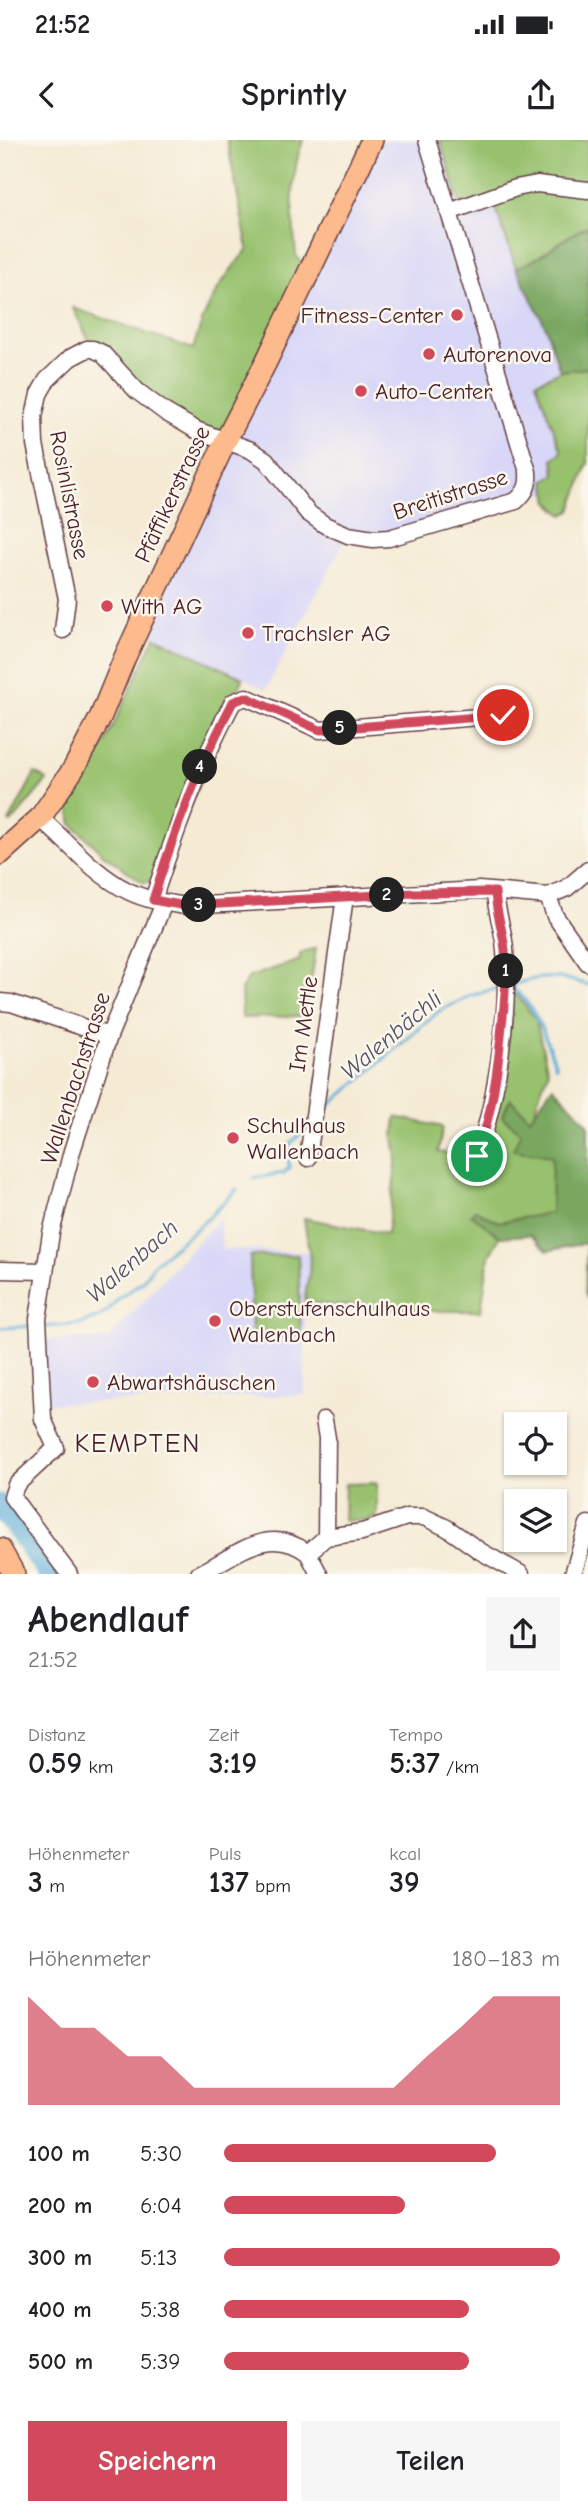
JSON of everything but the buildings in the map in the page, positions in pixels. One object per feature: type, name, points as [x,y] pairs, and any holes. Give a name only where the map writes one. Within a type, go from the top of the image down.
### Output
[{"type":"main road","name":"Pfäffikerstrasse","points":[[0,854],[40,818],[75,768],[225,442],[372,140]]},
{"type":"main road","points":[[0,1549],[14,1573]]},
{"type":"street","name":"Breitistrasse","points":[[225,442],[251,450],[266,460],[308,513],[325,525],[348,535],[373,539],[389,538],[516,500],[524,493],[529,484],[528,472],[427,140]]},
{"type":"street","points":[[449,212],[516,188],[537,184],[588,190]]},
{"type":"street","name":"Rosinlistrasse","points":[[63,630],[67,599],[33,433],[37,401],[47,380],[69,358],[87,349],[97,350],[149,401],[196,430],[225,442]]},
{"type":"street","name":"Wallenbachstrasse","points":[[69,1573],[12,1497],[16,1485],[56,1447],[43,1419],[38,1319],[44,1271],[72,1151],[109,1036],[158,901],[180,817],[207,751],[233,702],[246,697],[320,730],[503,715]]},
{"type":"street","points":[[40,818],[115,884],[158,901],[186,906],[479,890],[548,896],[567,888],[588,870]]},
{"type":"street","points":[[477,1156],[488,1124],[498,1068],[505,986],[505,947],[496,912],[495,892]]},
{"type":"street","points":[[548,896],[555,916],[588,963]]},
{"type":"street","name":"Im Mettle","points":[[307,1158],[345,897]]},
{"type":"street","points":[[0,1002],[11,1003],[109,1036]]},
{"type":"street","points":[[0,1270],[44,1271]]},
{"type":"street","points":[[324,1420],[327,1438],[327,1537]]},
{"type":"street","points":[[308,1553],[327,1537],[362,1532],[407,1517],[424,1517],[521,1573]]},
{"type":"street","points":[[573,1573],[588,1524]]},
{"type":"street","points":[[199,1573],[267,1540],[295,1543],[308,1553],[319,1573]]},
{"type":"shaded area","points":[[372,140],[440,140],[461,207],[492,197],[516,268],[545,325],[560,371],[536,382],[562,453],[555,475],[545,481],[547,493],[428,527],[348,535],[266,689],[138,629]]},
{"type":"shaded area","name":"Oberstufenschulhaus Walenbach","points":[[220,1218],[222,1249],[309,1252],[309,1275],[305,1287],[305,1395],[43,1404],[39,1340],[108,1339]]},
{"type":"green space","points":[[227,140],[303,140],[295,169],[293,225],[296,255],[310,268],[225,442],[196,430],[93,349],[73,308],[193,349],[214,296],[248,249]]},
{"type":"green space","points":[[440,140],[588,140],[588,226],[516,268],[492,197],[461,207]]},
{"type":"green space","points":[[588,226],[588,368],[560,371],[545,325],[516,268]]},
{"type":"green space","points":[[588,368],[588,463],[571,511],[563,515],[549,502],[545,480],[555,475],[553,459],[562,452],[536,382],[560,371]]},
{"type":"green space","points":[[155,637],[243,678],[160,877],[144,883],[104,855],[72,824],[69,807],[105,743]]},
{"type":"green space","points":[[35,773],[47,780],[11,823],[9,822]]},
{"type":"green space","points":[[316,948],[306,1016],[242,1018],[241,990],[249,977],[300,960],[300,953]]},
{"type":"green space","points":[[505,993],[517,995],[536,1020],[548,1072],[536,1104],[537,1130],[552,1156],[552,1214],[498,1222],[475,1210],[472,1214],[500,1237],[489,1256],[481,1311],[423,1311],[305,1303],[310,1261],[304,1218],[387,1234],[397,1158],[394,1137],[396,1117],[443,1127],[438,1152],[477,1156]]},
{"type":"green space","points":[[553,1086],[588,1124],[588,1300],[585,1293],[587,1243],[547,1251],[530,1235],[500,1237],[471,1214],[475,1210],[498,1222],[551,1213],[552,1156],[513,1150],[521,1132],[502,1117],[510,1099],[530,1118]]},
{"type":"green space","points":[[298,1255],[301,1336],[252,1337],[250,1256]]},
{"type":"green space","points":[[377,1483],[377,1517],[344,1520],[345,1484]]},
{"type":"waterway","name":"Walenbächli","points":[[512,985],[532,979],[550,978],[568,979],[588,985]]},
{"type":"waterway","name":"Walenbächli","points":[[321,1113],[439,1011],[470,996],[501,987]]},
{"type":"waterway","points":[[511,987],[534,1013],[556,1066]]},
{"type":"waterway","name":"Walenbächli","points":[[254,1178],[284,1173],[289,1168],[289,1145],[305,1129]]},
{"type":"waterway","name":"Walenbach","points":[[44,1327],[79,1324],[108,1311],[118,1299],[142,1282],[155,1263],[202,1224],[237,1189]]},
{"type":"waterway","name":"Walenbach","points":[[0,1328],[33,1326]]},
{"type":"waterway","points":[[0,1505],[50,1574]]},
{"type":"place","name":"Fitness-Center","points":[[457,315]]},
{"type":"place","name":"Autorenova","points":[[429,354]]},
{"type":"place","name":"Auto-Center","points":[[361,391]]},
{"type":"place","name":"With AG","points":[[107,606]]},
{"type":"place","name":"Trachsler AG","points":[[248,633]]},
{"type":"place","name":"Schulhaus Wallenbach","points":[[233,1138]]},
{"type":"place","name":"Oberstufenschulhaus Walenbach","points":[[215,1321]]},
{"type":"place","name":"Abwartshäuschen","points":[[93,1382]]},
{"type":"district","name":"KEMPTEN","points":[[138,1443]]},
{"type":"route","points":[[477,1156],[488,1124],[498,1068],[505,997],[505,947],[496,912],[495,892],[479,890],[186,906],[153,900],[180,817],[207,751],[233,702],[246,697],[320,730],[503,715]]}]
